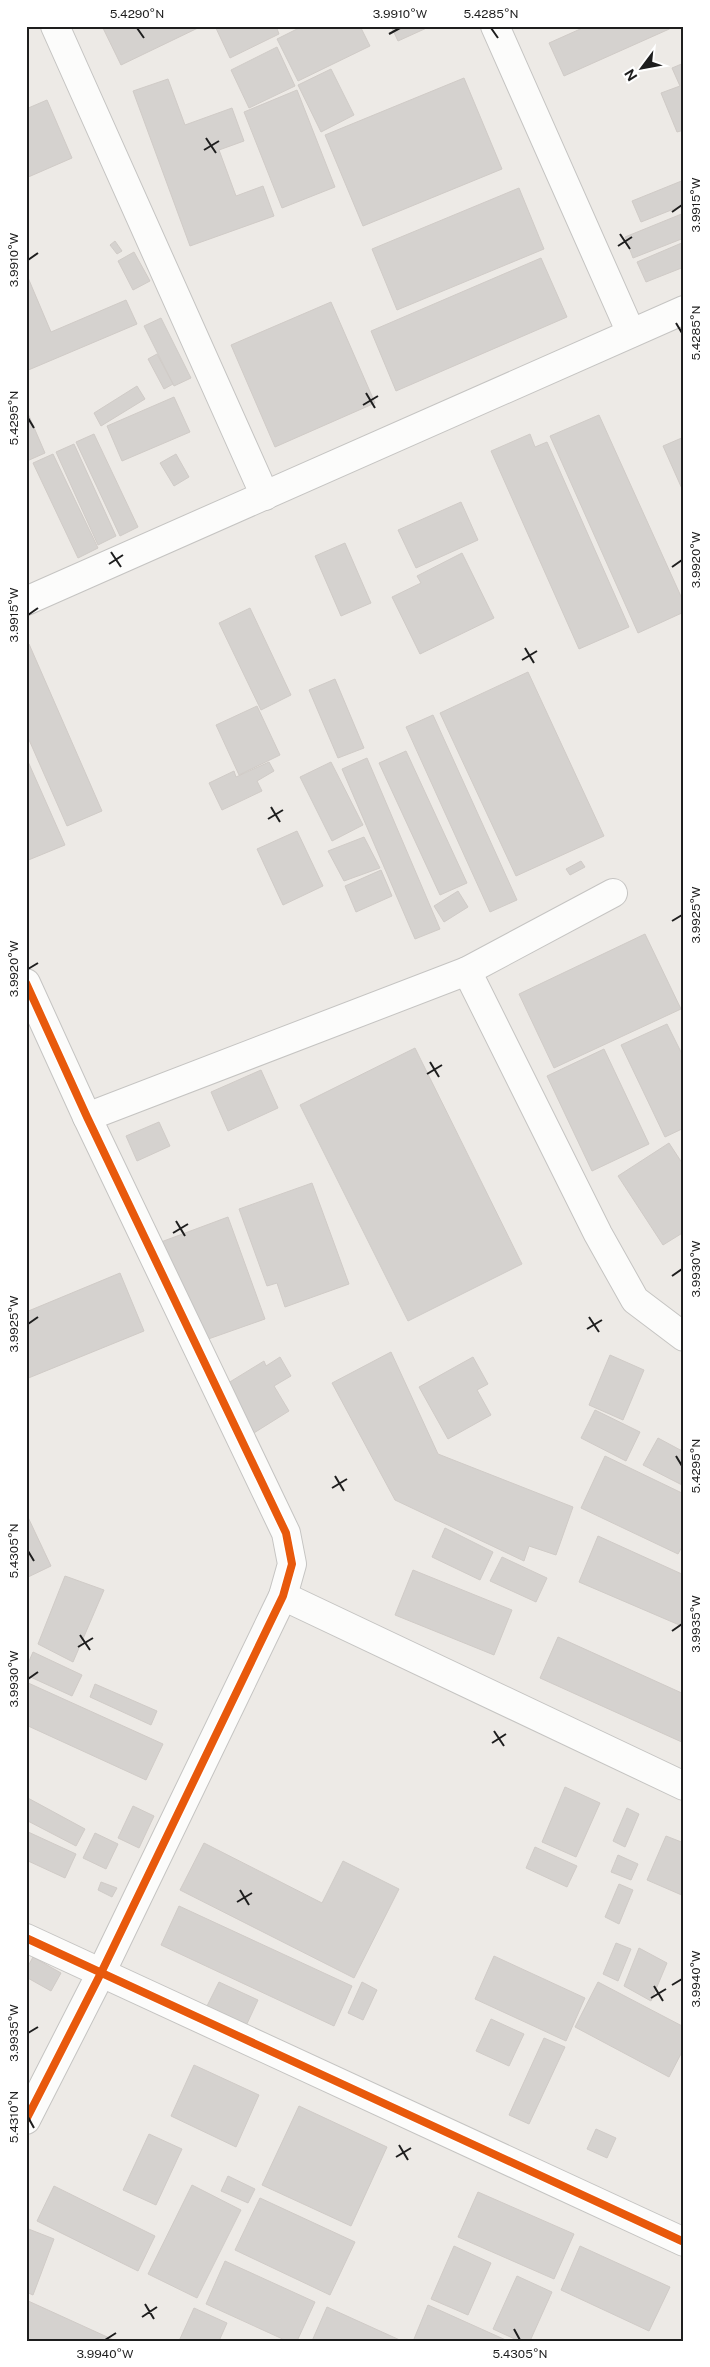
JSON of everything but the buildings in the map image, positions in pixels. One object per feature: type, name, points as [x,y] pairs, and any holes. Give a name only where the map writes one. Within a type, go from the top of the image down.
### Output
[{"type":"street","points":[[56,26],[265,496]]},
{"type":"street","points":[[495,26],[631,334]]},
{"type":"street","points":[[26,601],[684,310]]},
{"type":"street","points":[[87,1117],[467,971],[613,893]]},
{"type":"street","points":[[467,971],[598,1234],[636,1300],[684,1337]]},
{"type":"street","points":[[26,983],[87,1117],[286,1533],[292,1564],[283,1596],[101,1973],[26,2120]]},
{"type":"street","points":[[283,1596],[684,1786]]},
{"type":"street","points":[[26,1938],[684,2242]]},
{"type":"cycle path","points":[[26,983],[87,1117],[286,1533],[292,1564],[283,1596],[101,1973],[26,2120]]},
{"type":"cycle path","points":[[26,1938],[684,2242]]}]
